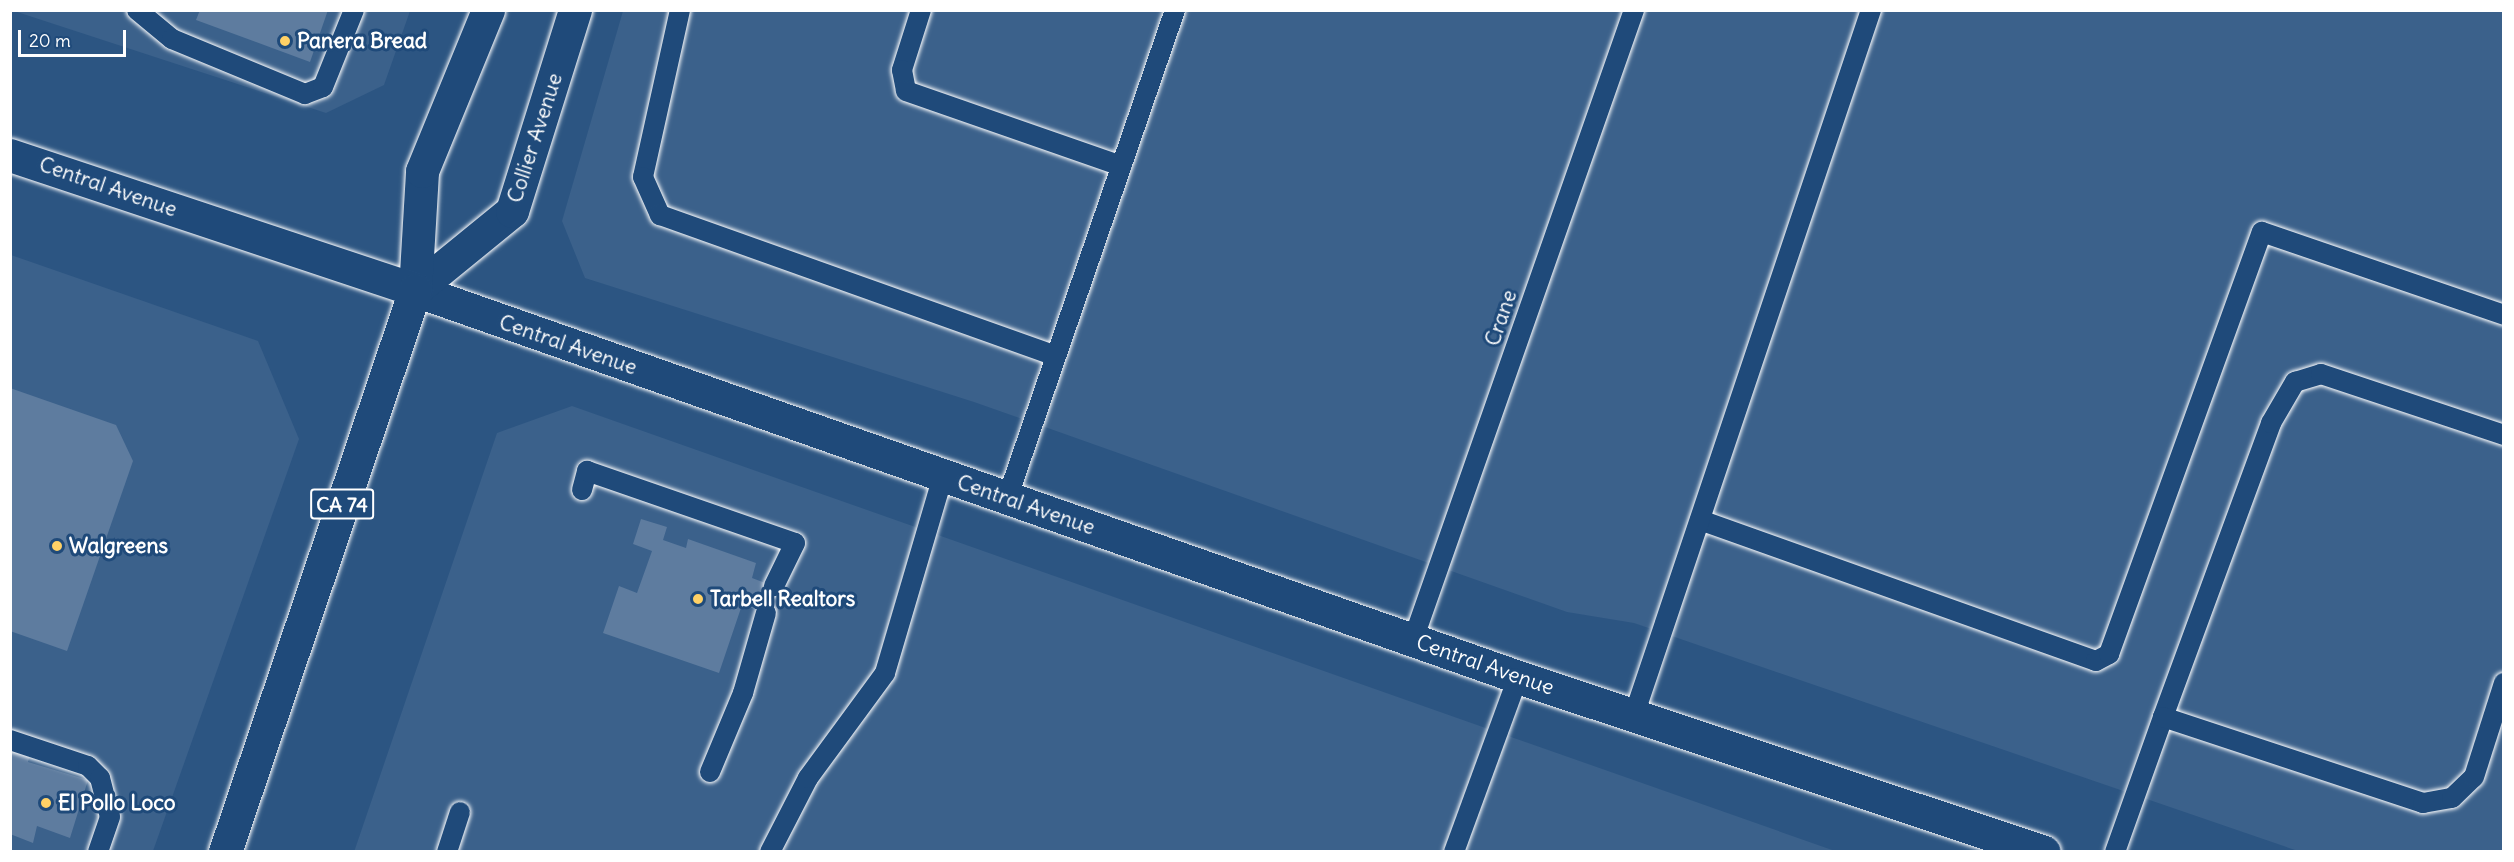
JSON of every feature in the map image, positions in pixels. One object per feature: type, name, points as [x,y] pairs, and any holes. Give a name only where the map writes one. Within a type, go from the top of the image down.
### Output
[{"type":"street","points":[[415,290],[422,171],[488,10]]},
{"type":"street","name":"Collier Avenue","points":[[415,290],[512,211],[575,10]]},
{"type":"street","name":"Central Avenue","points":[[10,155],[415,290],[1518,677],[2044,852]]},
{"type":"street","name":"CA 74","points":[[225,852],[415,290]]},
{"type":"lane","points":[[137,10],[172,39],[305,94],[323,87],[354,10]]},
{"type":"lane","points":[[680,10],[643,177],[660,215],[1056,356]]},
{"type":"lane","points":[[921,10],[902,70],[906,91],[1121,166]]},
{"type":"lane","points":[[1007,499],[1175,10]]},
{"type":"lane","name":"Crane","points":[[1413,640],[1634,10]]},
{"type":"lane","points":[[1634,715],[1871,10]]},
{"type":"lane","points":[[1700,520],[2096,661],[2109,654],[2262,232],[2504,315]]},
{"type":"lane","points":[[2115,852],[2271,423],[2295,382],[2321,374],[2504,435]]},
{"type":"lane","points":[[582,490],[587,471],[795,543],[774,586]]},
{"type":"lane","points":[[770,852],[808,778],[885,673],[943,476]]},
{"type":"lane","points":[[710,772],[743,693],[766,613]]},
{"type":"lane","points":[[1454,852],[1518,677]]},
{"type":"lane","points":[[2163,717],[2423,803],[2452,798],[2474,777],[2504,683]]},
{"type":"lane","points":[[10,740],[88,766],[100,778],[110,817],[98,852]]},
{"type":"lane","points":[[447,852],[460,812]]},
{"type":"shaded area","points":[[11,10],[410,11],[384,85],[326,113]]},
{"type":"shaded area","points":[[623,11],[2503,11],[2503,851],[2298,851],[1634,623],[1567,612],[974,402],[585,278],[562,221]]},
{"type":"shaded area","points":[[11,255],[258,341],[299,439],[153,851],[11,852]]},
{"type":"shaded area","points":[[572,406],[1835,851],[354,852],[497,433]]},
{"type":"building","name":"Panera Bread","points":[[200,10],[328,10],[310,62],[196,20]]},
{"type":"building","name":"Walgreens","points":[[10,388],[116,425],[133,461],[67,651],[10,631]]},
{"type":"building","name":"Tarbell Realtors","points":[[641,519],[667,527],[663,540],[686,548],[688,539],[756,563],[752,578],[784,590],[776,616],[742,605],[719,673],[603,633],[619,586],[637,593],[652,551],[633,544]]},
{"type":"building","name":"El Pollo Loco","points":[[10,747],[30,754],[28,762],[88,780],[70,838],[37,826],[33,843],[10,834]]},
{"type":"place","name":"Panera Bread","points":[[285,41]]},
{"type":"place","name":"Walgreens","points":[[57,546]]},
{"type":"place","name":"Tarbell Realtors","points":[[698,599]]},
{"type":"place","name":"El Pollo Loco","points":[[46,803]]}]
